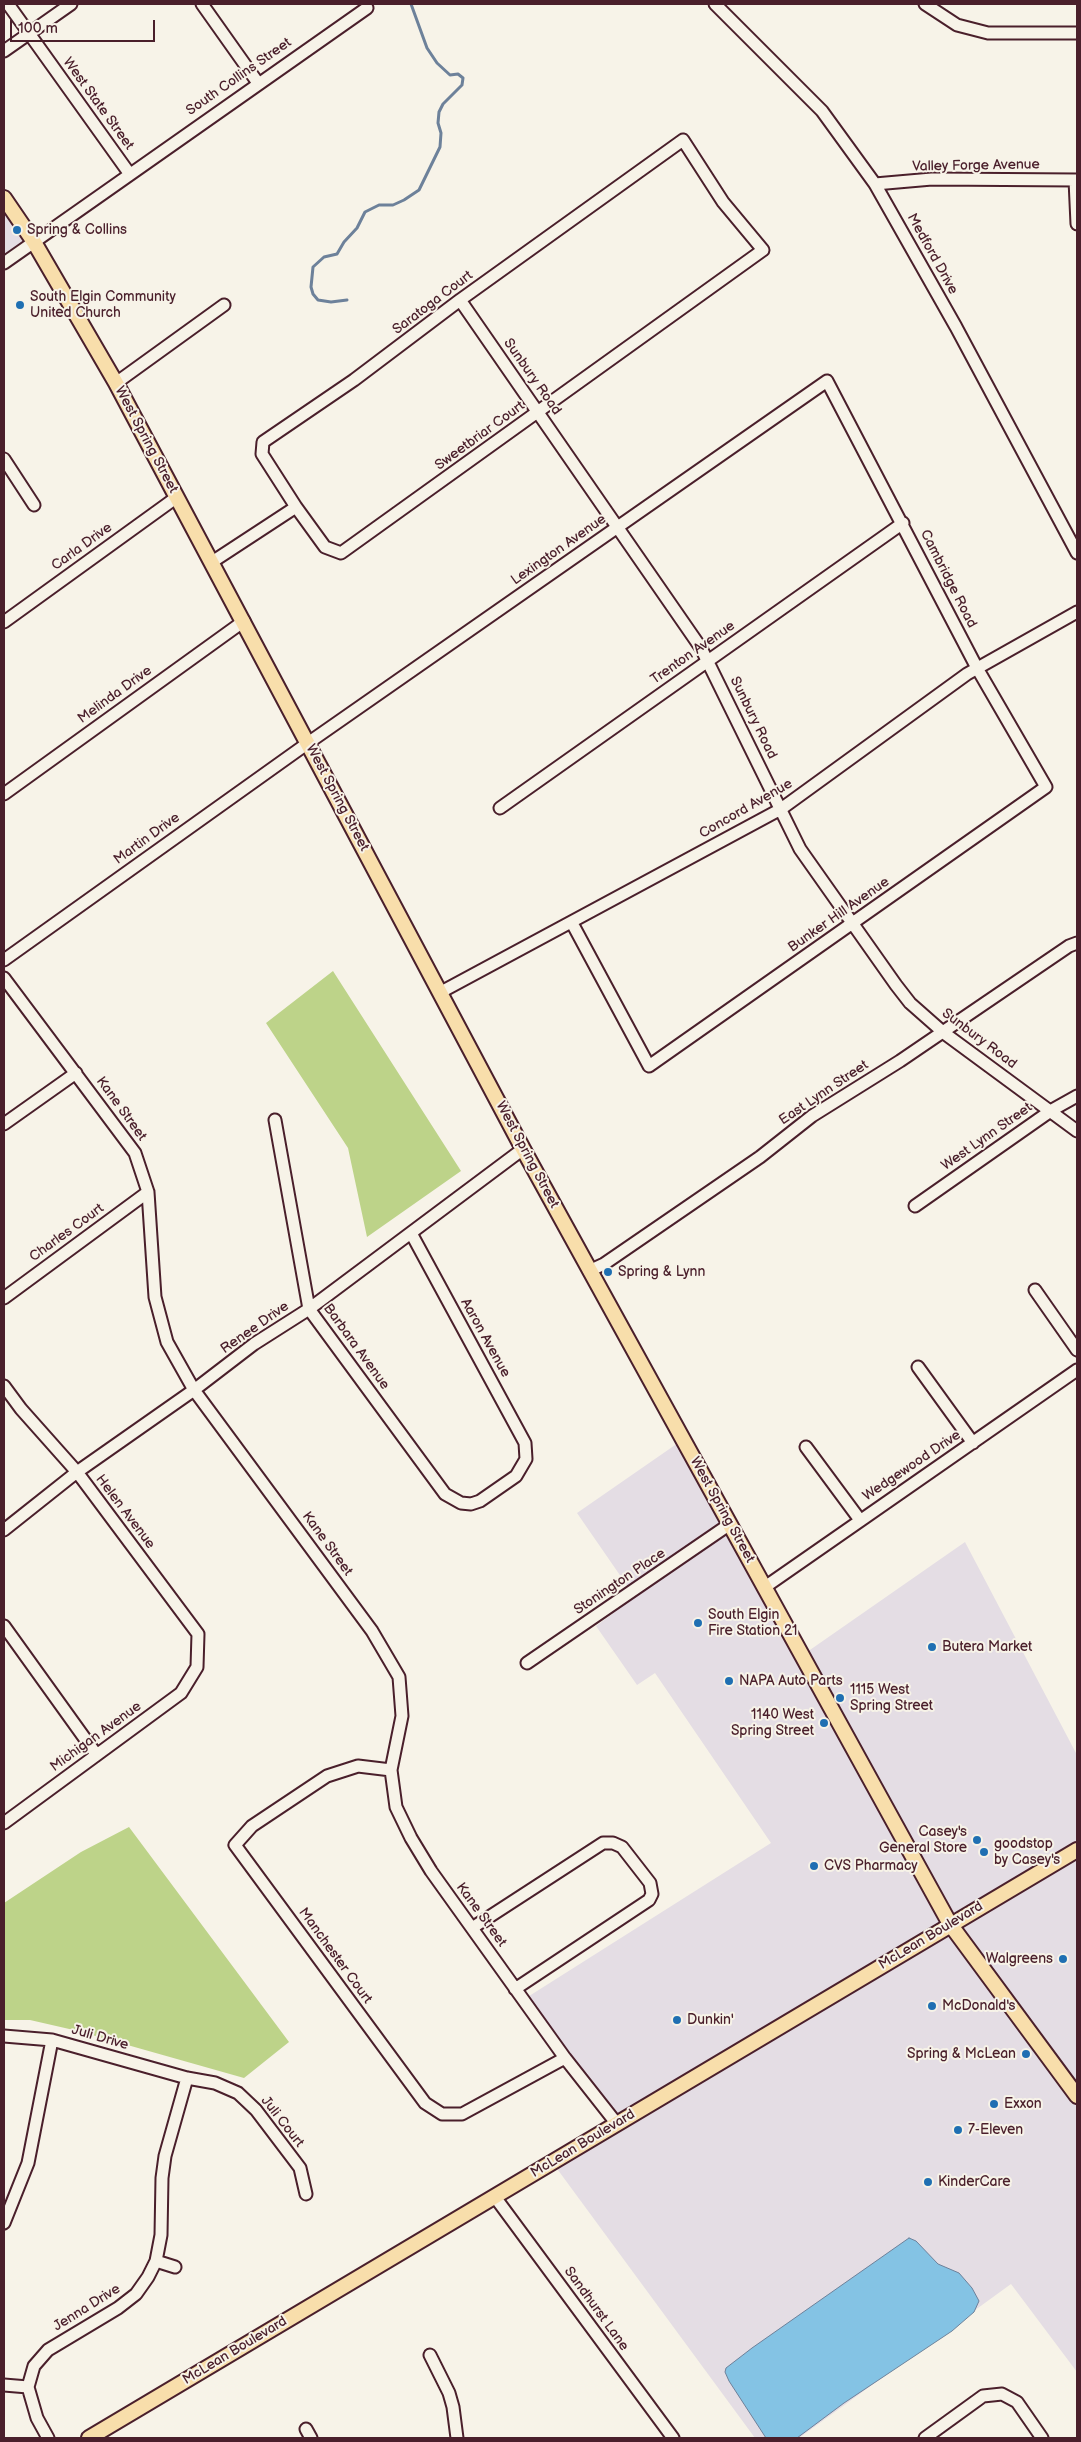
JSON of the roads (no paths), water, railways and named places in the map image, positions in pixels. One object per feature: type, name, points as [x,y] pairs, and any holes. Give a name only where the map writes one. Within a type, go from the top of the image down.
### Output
[{"type":"main road","name":"West Spring Street","points":[[4,198],[34,242],[116,383],[523,1149],[950,1924],[1077,2096]]},
{"type":"main road","name":"McLean Boulevard","points":[[90,2438],[1077,1850]]},
{"type":"street","name":"West State Street","points":[[8,4],[129,173]]},
{"type":"street","points":[[4,51],[71,4]]},
{"type":"street","points":[[202,4],[258,83]]},
{"type":"street","name":"Medford Drive","points":[[715,4],[822,111],[875,184],[956,327],[1077,553]]},
{"type":"street","points":[[924,4],[957,25],[988,33],[1077,33]]},
{"type":"street","name":"South Collins Street","points":[[4,263],[129,173],[367,8]]},
{"type":"street","name":"Saratoga Court","points":[[296,507],[262,454],[263,442],[354,380],[460,300],[683,140],[723,202],[763,250]]},
{"type":"street","name":"Valley Forge Avenue","points":[[875,184],[932,179],[1076,180]]},
{"type":"street","points":[[1076,180],[1077,224]]},
{"type":"street","name":"Sweetbriar Court","points":[[296,507],[326,547],[341,553],[763,250]]},
{"type":"street","name":"Sunbury Road","points":[[460,300],[619,527],[708,661],[800,849],[910,1003],[944,1033],[1052,1110],[1077,1131]]},
{"type":"street","points":[[116,383],[224,305]]},
{"type":"street","name":"Cambridge Road","points":[[827,381],[977,668],[1046,788]]},
{"type":"street","name":"Lexington Avenue","points":[[308,743],[827,381]]},
{"type":"street","points":[[4,459],[34,505]]},
{"type":"street","name":"Carla Drive","points":[[4,622],[177,497]]},
{"type":"street","points":[[212,562],[296,507]]},
{"type":"street","name":"Trenton Avenue","points":[[500,808],[902,523]]},
{"type":"street","name":"Concord Avenue","points":[[441,992],[781,809],[977,668],[1077,612]]},
{"type":"street","name":"Melinda Drive","points":[[4,794],[244,621]]},
{"type":"street","name":"Martin Drive","points":[[4,960],[308,743]]},
{"type":"street","name":"Bunker Hill Avenue","points":[[572,923],[649,1066],[1046,788]]},
{"type":"street","name":"East Lynn Street","points":[[590,1271],[604,1264],[760,1157],[812,1116],[944,1033],[1069,946],[1077,943]]},
{"type":"street","name":"Kane Street","points":[[4,978],[134,1153],[148,1192],[155,1297],[167,1342],[194,1390],[372,1631],[399,1676],[402,1716],[391,1770],[396,1807],[411,1838],[564,2058],[617,2124]]},
{"type":"street","points":[[4,1124],[76,1074]]},
{"type":"street","name":"West Lynn Street","points":[[914,1206],[1052,1110],[1077,1096]]},
{"type":"street","name":"Barbara Avenue","points":[[275,1120],[309,1309],[440,1488],[452,1500],[461,1503]]},
{"type":"street","name":"Renee Drive","points":[[4,1530],[77,1472],[194,1390],[254,1344],[309,1309],[523,1149]]},
{"type":"street","name":"Charles Court","points":[[4,1298],[148,1192]]},
{"type":"street","name":"Aaron Avenue","points":[[411,1233],[525,1443],[526,1459],[516,1476],[480,1501],[461,1503]]},
{"type":"street","points":[[1035,1290],[1077,1350]]},
{"type":"street","points":[[918,1367],[973,1443]]},
{"type":"street","name":"Wedgewood Drive","points":[[765,1587],[1077,1370]]},
{"type":"street","name":"Helen Avenue","points":[[4,1386],[21,1409],[77,1472],[198,1634],[197,1667]]},
{"type":"street","points":[[806,1447],[860,1520]]},
{"type":"street","name":"Stonington Place","points":[[527,1663],[730,1524]]},
{"type":"street","points":[[4,1626],[96,1754]]},
{"type":"street","name":"Michigan Avenue","points":[[4,1823],[181,1693],[197,1667]]},
{"type":"street","name":"Manchester Court","points":[[391,1770],[358,1766],[327,1776],[252,1826],[236,1845],[424,2103],[442,2114],[462,2114],[564,2058]]},
{"type":"street","points":[[472,1928],[603,1843],[613,1843],[622,1847],[650,1883],[652,1894],[649,1900],[515,1989]]},
{"type":"street","name":"Juli Drive","points":[[4,2036],[52,2040],[187,2078]]},
{"type":"street","points":[[4,2223],[28,2162],[52,2040]]},
{"type":"street","name":"Juli Court","points":[[187,2078],[215,2083],[238,2093],[256,2110],[300,2168],[306,2194]]},
{"type":"street","name":"Jenna Drive","points":[[28,2387],[34,2366],[48,2350],[118,2308],[136,2294],[148,2278],[156,2260],[161,2235],[162,2178],[166,2156],[187,2078]]},
{"type":"street","name":"Sandhurst Lane","points":[[495,2197],[673,2438]]},
{"type":"street","points":[[156,2260],[174,2267]]},
{"type":"street","points":[[430,2355],[449,2393],[457,2438]]},
{"type":"street","points":[[4,2385],[28,2387],[37,2418],[48,2438]]},
{"type":"street","points":[[925,2438],[983,2396],[1002,2394],[1017,2402],[1042,2438]]},
{"type":"water","points":[[909,2238],[916,2241],[938,2264],[959,2273],[972,2288],[979,2301],[974,2312],[952,2331],[844,2403],[797,2438],[766,2438],[729,2381],[725,2372],[726,2368]]},
{"type":"waterway","points":[[347,300],[331,302],[318,300],[313,294],[311,287],[313,267],[324,257],[337,254],[344,242],[357,228],[365,212],[379,205],[393,205],[419,190],[440,147],[439,112],[443,104],[462,85],[463,78],[458,74],[450,75],[437,63],[427,48],[411,4]]},
{"type":"place","name":"Spring & Collins","points":[[17,230]]},
{"type":"place","name":"South Elgin Community United Church","points":[[20,305]]},
{"type":"place","name":"Spring & Lynn","points":[[608,1272]]},
{"type":"place","name":"South Elgin Fire Station 21","points":[[698,1623]]},
{"type":"place","name":"Butera Market","points":[[932,1647]]},
{"type":"place","name":"NAPA Auto Parts","points":[[729,1681]]},
{"type":"place","name":"1115 West Spring Street","points":[[840,1698]]},
{"type":"place","name":"1140 West Spring Street","points":[[824,1723]]},
{"type":"place","name":"Casey's General Store","points":[[977,1840]]},
{"type":"place","name":"goodstop by Casey's","points":[[984,1852]]},
{"type":"place","name":"CVS Pharmacy","points":[[814,1866]]},
{"type":"place","name":"Walgreens","points":[[1063,1959]]},
{"type":"place","name":"McDonald's","points":[[932,2006]]},
{"type":"place","name":"Dunkin'","points":[[677,2020]]},
{"type":"place","name":"Spring & McLean","points":[[1026,2054]]},
{"type":"place","name":"Exxon","points":[[994,2104]]},
{"type":"place","name":"7-Eleven","points":[[958,2130]]},
{"type":"place","name":"KinderCare","points":[[928,2182]]}]
